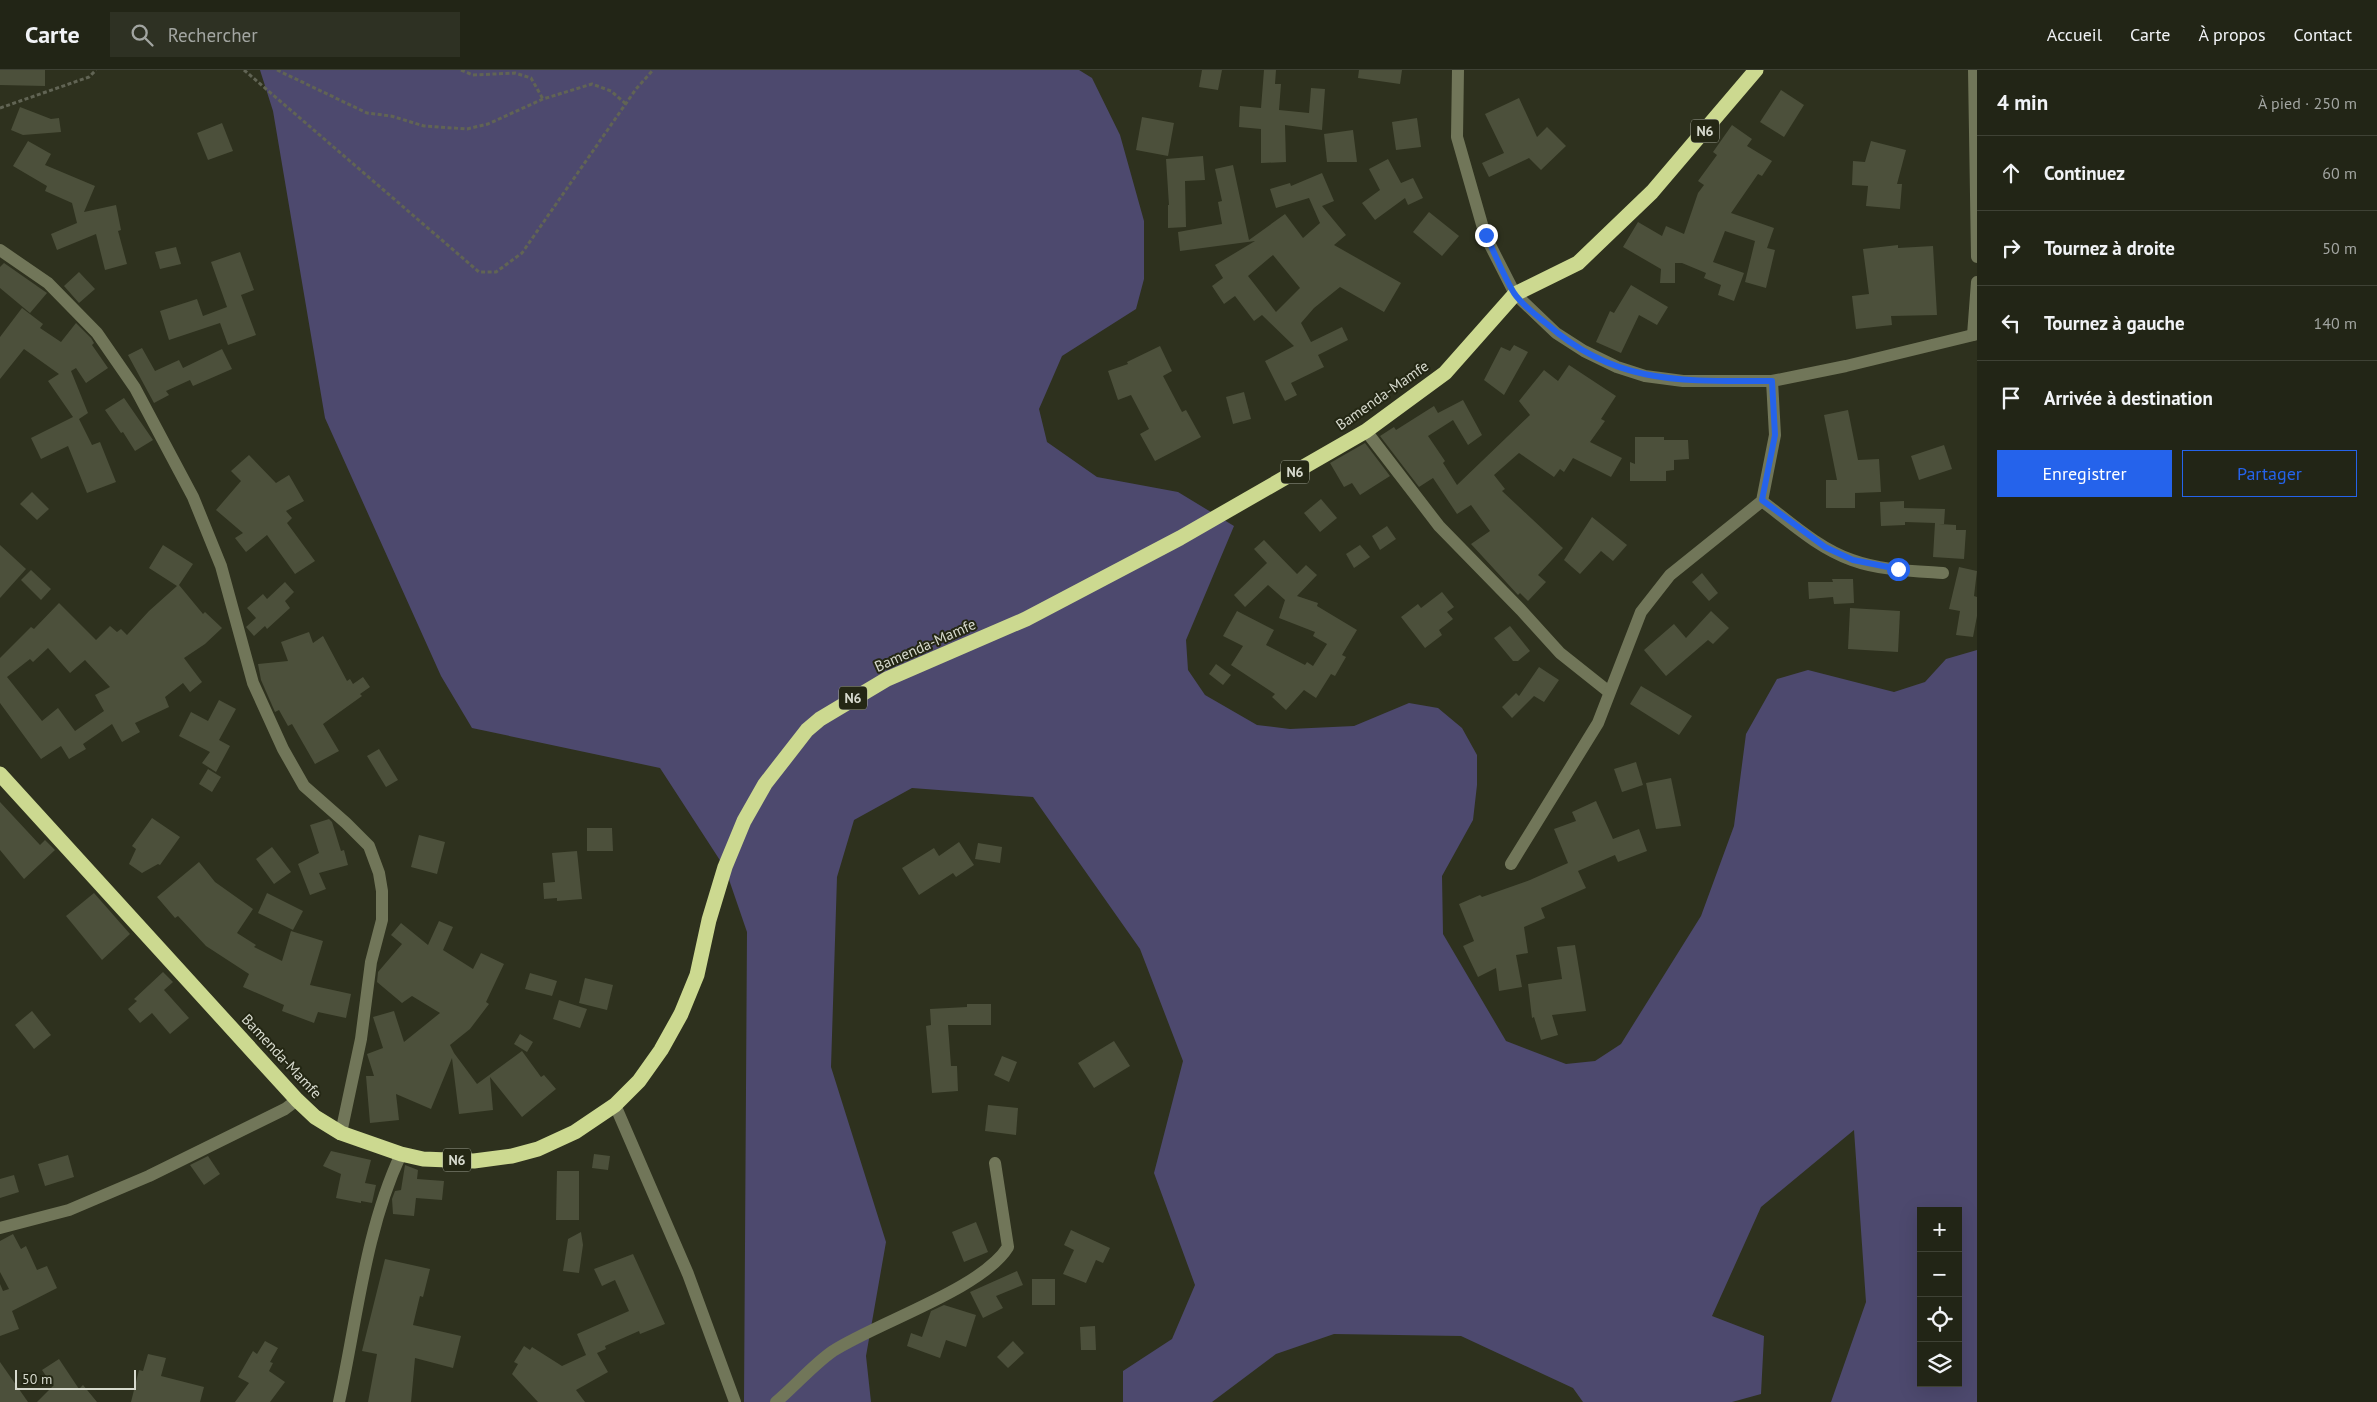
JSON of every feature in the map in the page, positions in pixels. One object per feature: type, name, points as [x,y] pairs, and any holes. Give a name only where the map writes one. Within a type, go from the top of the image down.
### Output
[{"type":"highway","name":"Bamenda-Mamfe","points":[[0,774],[297,1100],[315,1117],[341,1133],[401,1154],[423,1159],[474,1161],[512,1156],[538,1149],[575,1132],[615,1105],[639,1081],[650,1066],[681,1014],[696,975],[709,920],[725,868],[744,821],[770,778],[807,730],[820,719],[887,679],[1026,619],[1180,538],[1366,431],[1444,372],[1515,294],[1578,263],[1652,192],[1756,70]]},
{"type":"street","points":[[1458,70],[1457,137],[1461,157],[1486,235],[1515,294],[1556,333],[1584,351],[1618,367],[1645,376],[1683,381],[1772,381],[1975,334],[1977,282]]},
{"type":"street","points":[[1974,70],[1977,257]]},
{"type":"street","points":[[0,250],[48,283],[98,333],[135,388],[193,497],[221,566],[253,683],[283,749],[304,786],[346,822],[369,846],[379,873],[382,891],[382,920],[371,962],[361,1039],[341,1133]]},
{"type":"street","points":[[1510,864],[1598,723],[1641,612],[1670,575],[1762,500],[1775,435],[1772,381]]},
{"type":"street","points":[[1366,431],[1439,526],[1560,653],[1609,692]]},
{"type":"street","points":[[1762,500],[1825,547],[1853,560],[1898,569],[1943,573]]},
{"type":"street","points":[[0,1228],[69,1210],[140,1180],[286,1109],[297,1100]]},
{"type":"street","points":[[615,1105],[688,1274],[734,1402]]},
{"type":"street","points":[[339,1402],[377,1222],[389,1179],[401,1154]]},
{"type":"street","points":[[776,1402],[832,1352],[897,1316],[944,1295],[1000,1259],[1008,1247],[995,1163]]},
{"type":"path","points":[[0,108],[89,77],[96,70]]},
{"type":"path","points":[[244,70],[479,272],[496,272],[522,252],[626,104],[653,70]]},
{"type":"path","points":[[277,70],[367,114],[391,116],[424,126],[467,129],[488,124],[543,99],[592,84],[611,91],[626,104]]},
{"type":"path","points":[[461,70],[473,75],[515,73],[523,75],[531,78],[543,99]]},
{"type":"shaded area","points":[[260,70],[1079,70],[1092,78],[1120,135],[1144,221],[1144,279],[1136,309],[1062,356],[1039,409],[1047,442],[1097,477],[1178,492],[1234,526],[1186,640],[1188,670],[1205,695],[1257,725],[1290,729],[1354,726],[1409,703],[1438,708],[1462,728],[1477,755],[1477,785],[1473,820],[1442,876],[1443,934],[1506,1041],[1566,1064],[1595,1061],[1621,1044],[1701,916],[1734,826],[1746,734],[1777,679],[1808,670],[1894,692],[1925,682],[1946,659],[1977,650],[1977,1402],[1831,1402],[1866,1302],[1854,1130],[1761,1207],[1712,1316],[1764,1336],[1761,1394],[1732,1402],[1583,1402],[1573,1388],[1461,1336],[1334,1334],[1276,1354],[1212,1402],[1123,1402],[1123,1371],[1172,1339],[1195,1285],[1154,1173],[1183,1061],[1140,949],[1033,797],[912,788],[854,820],[837,877],[831,1067],[886,1242],[866,1356],[871,1402],[744,1402],[747,932],[725,868],[660,768],[472,728],[441,676],[325,418],[273,111]]},
{"type":"building","points":[[0,70],[45,70],[45,86],[0,85]]},
{"type":"building","points":[[1202,70],[1222,70],[1218,90],[1199,87]]},
{"type":"building","points":[[1264,70],[1276,70],[1275,84],[1281,84],[1279,110],[1309,113],[1311,88],[1325,89],[1322,130],[1285,125],[1286,162],[1261,163],[1261,129],[1239,127],[1240,106],[1261,108]]},
{"type":"building","points":[[1359,70],[1402,70],[1400,84],[1358,78]]},
{"type":"building","points":[[1781,90],[1804,105],[1784,137],[1760,122]]},
{"type":"building","points":[[1519,98],[1537,137],[1547,127],[1566,146],[1541,170],[1529,158],[1489,177],[1482,163],[1504,153],[1485,114]]},
{"type":"building","points":[[20,107],[51,119],[59,118],[61,132],[23,135],[11,130]]},
{"type":"building","points":[[1142,117],[1174,123],[1168,156],[1136,150]]},
{"type":"building","points":[[1417,118],[1421,147],[1396,150],[1392,122]]},
{"type":"building","points":[[222,123],[233,151],[208,160],[197,133]]},
{"type":"building","points":[[1732,125],[1752,139],[1747,146],[1772,161],[1762,176],[1758,174],[1731,213],[1774,228],[1767,248],[1775,250],[1766,288],[1745,282],[1755,241],[1725,231],[1713,262],[1744,273],[1734,301],[1718,295],[1721,285],[1704,278],[1706,273],[1682,263],[1675,263],[1675,283],[1660,283],[1661,269],[1623,247],[1638,222],[1662,236],[1666,226],[1684,234],[1698,193],[1704,185],[1698,181],[1717,155],[1713,152]]},
{"type":"building","points":[[1353,130],[1357,162],[1327,162],[1324,134]]},
{"type":"building","points":[[28,141],[51,154],[45,165],[95,186],[84,212],[116,205],[121,230],[118,231],[127,264],[105,270],[96,234],[57,250],[51,234],[77,223],[72,203],[45,191],[47,186],[13,166]]},
{"type":"building","points":[[1871,141],[1906,150],[1897,184],[1902,184],[1900,209],[1866,206],[1868,186],[1852,185],[1853,161],[1865,162]]},
{"type":"building","points":[[1203,156],[1205,180],[1185,181],[1186,227],[1168,228],[1169,205],[1166,159]]},
{"type":"building","points":[[1388,159],[1401,183],[1413,178],[1423,198],[1408,205],[1405,198],[1375,220],[1362,203],[1380,190],[1369,169]]},
{"type":"building","points":[[1233,165],[1249,240],[1285,214],[1303,238],[1320,223],[1309,198],[1276,208],[1270,189],[1290,183],[1291,186],[1322,173],[1334,201],[1322,206],[1346,235],[1334,245],[1401,283],[1384,312],[1340,287],[1314,308],[1301,323],[1311,342],[1342,327],[1348,340],[1318,355],[1324,367],[1291,383],[1297,395],[1285,401],[1265,361],[1294,346],[1262,315],[1254,321],[1235,296],[1224,304],[1212,286],[1223,278],[1215,265],[1255,241],[1180,251],[1178,232],[1222,224],[1218,202],[1222,201],[1215,169]],"holes":[[[1273,255],[1300,288],[1276,312],[1248,276]]]},
{"type":"building","points":[[1429,212],[1459,236],[1442,256],[1413,232]]},
{"type":"building","points":[[1898,245],[1898,248],[1933,246],[1937,315],[1891,316],[1892,325],[1856,329],[1852,296],[1869,294],[1863,249]]},
{"type":"building","points":[[176,247],[181,264],[160,269],[155,252]]},
{"type":"building","points":[[240,252],[254,290],[241,295],[256,335],[228,345],[220,323],[169,340],[160,311],[197,299],[203,316],[227,307],[211,262]]},
{"type":"building","points":[[4,263],[47,293],[30,313],[0,288],[0,267]]},
{"type":"building","points":[[79,272],[95,289],[79,303],[64,286]]},
{"type":"building","points":[[1631,285],[1668,307],[1657,325],[1639,315],[1621,353],[1596,342],[1610,311],[1614,313]]},
{"type":"building","points":[[22,308],[43,324],[40,328],[61,342],[76,323],[91,338],[94,343],[92,345],[108,368],[86,383],[76,368],[71,371],[88,413],[79,419],[92,445],[100,442],[116,482],[87,493],[68,446],[41,459],[31,438],[73,417],[48,381],[59,374],[24,349],[0,379],[0,337]]},
{"type":"building","points":[[1514,345],[1528,352],[1504,395],[1484,380],[1501,347],[1510,351]]},
{"type":"building","points":[[1160,346],[1172,371],[1163,376],[1182,412],[1186,410],[1201,437],[1155,461],[1140,434],[1149,429],[1131,395],[1118,400],[1108,371],[1128,364],[1127,362]]},
{"type":"building","points":[[142,348],[155,371],[179,360],[183,368],[222,349],[232,369],[193,386],[190,380],[166,391],[169,395],[154,403],[128,355]]},
{"type":"building","points":[[1569,365],[1616,396],[1601,419],[1605,421],[1590,442],[1622,458],[1611,477],[1573,458],[1564,472],[1560,469],[1554,477],[1519,453],[1494,475],[1505,489],[1502,491],[1563,548],[1538,575],[1546,582],[1528,601],[1520,593],[1518,595],[1471,544],[1490,531],[1471,505],[1457,514],[1433,478],[1419,487],[1380,436],[1394,427],[1396,430],[1434,406],[1438,413],[1463,400],[1482,435],[1468,445],[1453,420],[1428,436],[1445,461],[1443,463],[1457,485],[1530,415],[1519,401],[1544,370],[1558,381]]},
{"type":"building","points":[[1244,392],[1251,419],[1233,424],[1226,397]]},
{"type":"building","points":[[124,398],[153,440],[135,451],[123,432],[121,433],[105,410]]},
{"type":"building","points":[[1848,410],[1858,460],[1879,459],[1881,492],[1855,493],[1855,508],[1826,508],[1826,480],[1837,480],[1824,415]]},
{"type":"building","points":[[1635,437],[1664,437],[1664,440],[1688,440],[1689,459],[1674,460],[1674,470],[1666,471],[1666,481],[1630,481],[1630,462],[1635,464]]},
{"type":"building","points":[[1365,443],[1390,476],[1360,495],[1352,483],[1344,487],[1330,463]]},
{"type":"building","points":[[1944,445],[1952,469],[1919,480],[1911,456]]},
{"type":"building","points":[[249,455],[276,483],[289,475],[304,501],[286,511],[292,518],[287,523],[315,561],[295,574],[267,535],[246,552],[235,538],[243,533],[216,510],[241,481],[231,471]]},
{"type":"building","points":[[32,492],[49,509],[37,520],[20,504]]},
{"type":"building","points":[[1321,499],[1337,518],[1320,532],[1304,513]]},
{"type":"building","points":[[1904,501],[1904,508],[1945,509],[1944,524],[1939,524],[1956,525],[1956,530],[1966,530],[1964,559],[1933,557],[1935,523],[1905,522],[1905,525],[1881,526],[1880,502]]},
{"type":"building","points":[[1592,517],[1627,545],[1613,561],[1601,551],[1580,574],[1564,560]]},
{"type":"building","points":[[1387,526],[1396,539],[1380,550],[1372,536]]},
{"type":"building","points":[[1264,540],[1297,574],[1306,565],[1317,575],[1297,596],[1318,603],[1317,606],[1357,630],[1342,655],[1346,657],[1335,676],[1331,674],[1316,698],[1304,690],[1286,710],[1272,697],[1275,694],[1231,665],[1243,646],[1223,636],[1237,611],[1274,630],[1266,645],[1305,665],[1307,662],[1313,666],[1327,644],[1313,636],[1315,632],[1279,618],[1285,600],[1268,585],[1245,607],[1234,595],[1267,563],[1254,549]]},
{"type":"building","points":[[0,545],[26,569],[0,598]]},
{"type":"building","points":[[163,545],[193,564],[179,585],[203,614],[205,612],[222,628],[205,644],[184,658],[202,682],[190,692],[183,683],[165,697],[169,707],[135,723],[140,732],[122,742],[112,724],[83,744],[86,749],[69,759],[61,746],[41,759],[0,703],[0,658],[31,627],[34,629],[59,603],[96,640],[110,626],[117,632],[121,629],[127,635],[149,611],[177,586],[149,568]],"holes":[[[48,648],[70,673],[85,660],[110,687],[95,695],[104,711],[75,731],[58,708],[42,721],[7,677],[30,659],[33,662]]]},
{"type":"building","points":[[1360,545],[1370,557],[1354,568],[1346,554]]},
{"type":"building","points":[[1959,567],[1977,571],[1974,596],[1977,597],[1977,616],[1973,637],[1956,635],[1960,611],[1949,609]]},
{"type":"building","points":[[31,570],[51,589],[41,600],[21,580]]},
{"type":"building","points":[[1702,573],[1718,593],[1709,601],[1692,582]]},
{"type":"building","points":[[1832,579],[1853,579],[1854,603],[1834,604],[1833,597],[1809,599],[1808,582],[1833,582]]},
{"type":"building","points":[[285,582],[294,592],[285,601],[290,608],[267,629],[265,626],[254,636],[246,627],[256,618],[247,608],[263,594],[267,599]]},
{"type":"building","points":[[1442,592],[1454,607],[1447,612],[1453,619],[1439,630],[1442,635],[1425,648],[1401,617],[1418,604],[1421,608]]},
{"type":"building","points":[[1850,608],[1900,611],[1898,652],[1848,649]]},
{"type":"building","points":[[1711,611],[1729,628],[1713,644],[1708,640],[1666,676],[1644,650],[1674,624],[1686,638]]},
{"type":"building","points":[[1510,626],[1530,651],[1518,661],[1513,661],[1494,638]]},
{"type":"building","points":[[309,632],[313,643],[323,636],[347,681],[350,679],[353,684],[363,677],[370,687],[360,694],[362,696],[323,724],[339,751],[315,764],[292,724],[288,726],[279,710],[275,712],[261,680],[258,664],[288,661],[281,642]]},
{"type":"building","points":[[1216,664],[1231,675],[1223,685],[1209,674]]},
{"type":"building","points":[[1539,667],[1559,680],[1544,702],[1534,696],[1512,718],[1502,707],[1516,693],[1519,696]]},
{"type":"building","points":[[1641,686],[1692,716],[1679,735],[1630,704]]},
{"type":"building","points":[[219,700],[236,709],[219,740],[230,746],[216,772],[202,763],[210,752],[179,736],[191,712],[208,721]]},
{"type":"building","points":[[379,749],[398,780],[386,787],[367,756]]},
{"type":"building","points":[[1636,762],[1643,785],[1622,792],[1614,769]]},
{"type":"building","points":[[208,769],[221,777],[212,792],[199,784]]},
{"type":"building","points":[[1671,778],[1681,826],[1656,829],[1646,783]]},
{"type":"building","points":[[1596,801],[1613,839],[1639,829],[1647,851],[1618,862],[1615,855],[1578,871],[1586,888],[1541,908],[1545,918],[1524,927],[1528,953],[1516,955],[1522,987],[1499,991],[1496,968],[1478,977],[1463,946],[1474,941],[1459,904],[1480,895],[1482,897],[1530,880],[1568,863],[1554,829],[1576,821],[1572,812]]},
{"type":"building","points":[[0,802],[40,845],[45,840],[55,850],[24,879],[0,850]]},
{"type":"building","points":[[152,818],[180,837],[160,865],[158,864],[142,873],[129,864],[136,849],[132,846]]},
{"type":"building","points":[[329,819],[332,822],[341,851],[344,850],[348,865],[319,873],[326,889],[310,895],[298,864],[319,853],[310,825]]},
{"type":"building","points":[[587,828],[612,828],[613,851],[587,851]]},
{"type":"building","points":[[419,835],[445,842],[437,874],[411,867]]},
{"type":"building","points":[[959,842],[974,865],[956,877],[953,873],[919,895],[902,868],[934,848],[939,856]]},
{"type":"building","points":[[978,843],[1002,847],[1000,863],[975,859]]},
{"type":"building","points":[[272,847],[291,872],[274,884],[256,859]]},
{"type":"building","points":[[577,851],[582,899],[557,901],[557,898],[544,899],[543,883],[555,882],[552,853]]},
{"type":"building","points":[[199,862],[215,882],[253,909],[237,933],[256,945],[254,947],[282,961],[291,931],[323,941],[310,985],[351,994],[346,1018],[318,1012],[314,1023],[282,1011],[284,1005],[243,987],[249,974],[206,946],[178,916],[175,918],[157,897]]},
{"type":"building","points":[[94,893],[130,934],[102,960],[66,916]]},
{"type":"building","points":[[267,893],[303,911],[293,930],[258,913]]},
{"type":"building","points":[[439,921],[453,927],[443,950],[473,969],[481,953],[504,964],[486,1002],[489,1004],[470,1029],[450,1045],[454,1053],[477,1084],[522,1051],[541,1077],[544,1075],[556,1089],[522,1117],[490,1077],[493,1110],[459,1114],[452,1058],[431,1109],[396,1094],[399,1120],[370,1123],[366,1076],[374,1076],[367,1054],[383,1048],[373,1017],[394,1011],[404,1042],[440,1013],[412,996],[402,1003],[377,982],[378,972],[402,944],[391,935],[401,923],[428,945]]},
{"type":"building","points":[[1575,945],[1586,1011],[1552,1015],[1558,1035],[1541,1040],[1534,1017],[1532,1018],[1528,984],[1562,979],[1557,947]]},
{"type":"building","points":[[163,972],[173,982],[164,990],[189,1018],[170,1034],[152,1013],[140,1023],[128,1009],[137,1001],[134,999]]},
{"type":"building","points":[[530,973],[557,981],[552,996],[525,989]]},
{"type":"building","points":[[585,978],[613,985],[607,1010],[579,1003]]},
{"type":"building","points":[[559,1000],[587,1009],[580,1028],[553,1019]]},
{"type":"building","points":[[967,1004],[991,1004],[991,1025],[948,1025],[951,1066],[957,1066],[958,1091],[932,1093],[926,1026],[931,1025],[930,1009],[967,1007]]},
{"type":"building","points":[[32,1011],[51,1035],[34,1049],[15,1025]]},
{"type":"building","points":[[520,1034],[533,1042],[527,1052],[514,1044]]},
{"type":"building","points":[[1114,1041],[1130,1066],[1094,1088],[1078,1063]]},
{"type":"building","points":[[1002,1056],[1017,1062],[1009,1082],[994,1075]]},
{"type":"building","points":[[988,1105],[1018,1108],[1016,1135],[985,1131]]},
{"type":"building","points":[[331,1151],[371,1160],[365,1183],[376,1185],[372,1203],[361,1201],[361,1203],[336,1198],[341,1174],[323,1166]]},
{"type":"building","points":[[594,1154],[610,1156],[608,1170],[592,1168]]},
{"type":"building","points":[[68,1155],[74,1177],[45,1186],[38,1164]]},
{"type":"building","points":[[208,1156],[220,1174],[204,1185],[190,1165]]},
{"type":"building","points":[[405,1165],[418,1170],[417,1179],[444,1181],[442,1200],[416,1198],[414,1216],[393,1214],[392,1199],[395,1191],[401,1190]]},
{"type":"building","points":[[557,1171],[579,1171],[579,1220],[556,1220]]},
{"type":"building","points":[[14,1175],[19,1192],[0,1198],[0,1179]]},
{"type":"building","points":[[976,1222],[988,1252],[964,1262],[952,1232]]},
{"type":"building","points":[[1071,1230],[1110,1248],[1103,1263],[1096,1260],[1086,1283],[1063,1274],[1074,1250],[1064,1245]]},
{"type":"building","points":[[581,1232],[583,1245],[579,1273],[563,1271],[568,1239]]},
{"type":"building","points":[[13,1234],[21,1249],[26,1246],[37,1270],[47,1266],[57,1288],[12,1311],[19,1329],[0,1336],[0,1284],[3,1291],[9,1289],[0,1272],[0,1241]]},
{"type":"building","points":[[633,1254],[665,1324],[640,1334],[639,1331],[605,1346],[606,1349],[597,1353],[608,1372],[576,1390],[585,1402],[538,1402],[512,1374],[518,1364],[514,1362],[524,1346],[530,1350],[532,1347],[562,1366],[586,1355],[577,1334],[629,1311],[615,1280],[602,1286],[594,1269]]},
{"type":"building","points":[[385,1259],[430,1269],[423,1297],[420,1296],[413,1325],[461,1336],[453,1368],[415,1358],[411,1402],[368,1402],[377,1354],[362,1351]]},
{"type":"building","points":[[1017,1271],[1023,1285],[996,1296],[1003,1308],[983,1318],[970,1292]]},
{"type":"building","points":[[1032,1279],[1055,1279],[1055,1305],[1032,1305]]},
{"type":"building","points":[[944,1305],[976,1315],[966,1347],[946,1340],[940,1358],[907,1346],[911,1333],[922,1337],[931,1311]]},
{"type":"building","points":[[1095,1326],[1096,1350],[1081,1350],[1080,1327]]},
{"type":"building","points":[[265,1341],[278,1348],[270,1362],[273,1363],[269,1371],[285,1382],[270,1402],[235,1402],[249,1383],[238,1377],[253,1351],[257,1354]]},
{"type":"building","points":[[1013,1341],[1024,1353],[1008,1368],[997,1357]]},
{"type":"building","points":[[148,1354],[166,1358],[161,1376],[204,1387],[200,1402],[131,1402],[139,1370],[143,1371]]},
{"type":"building","points":[[59,1359],[79,1389],[83,1385],[97,1402],[37,1402],[53,1386],[42,1370]]},
{"type":"building","points":[[0,1362],[28,1402],[0,1402]]},
{"type":"route","points":[[1486,235],[1515,294],[1556,333],[1584,351],[1618,367],[1645,376],[1683,381],[1772,381],[1775,435],[1762,500],[1825,547],[1853,560],[1898,569]]}]
